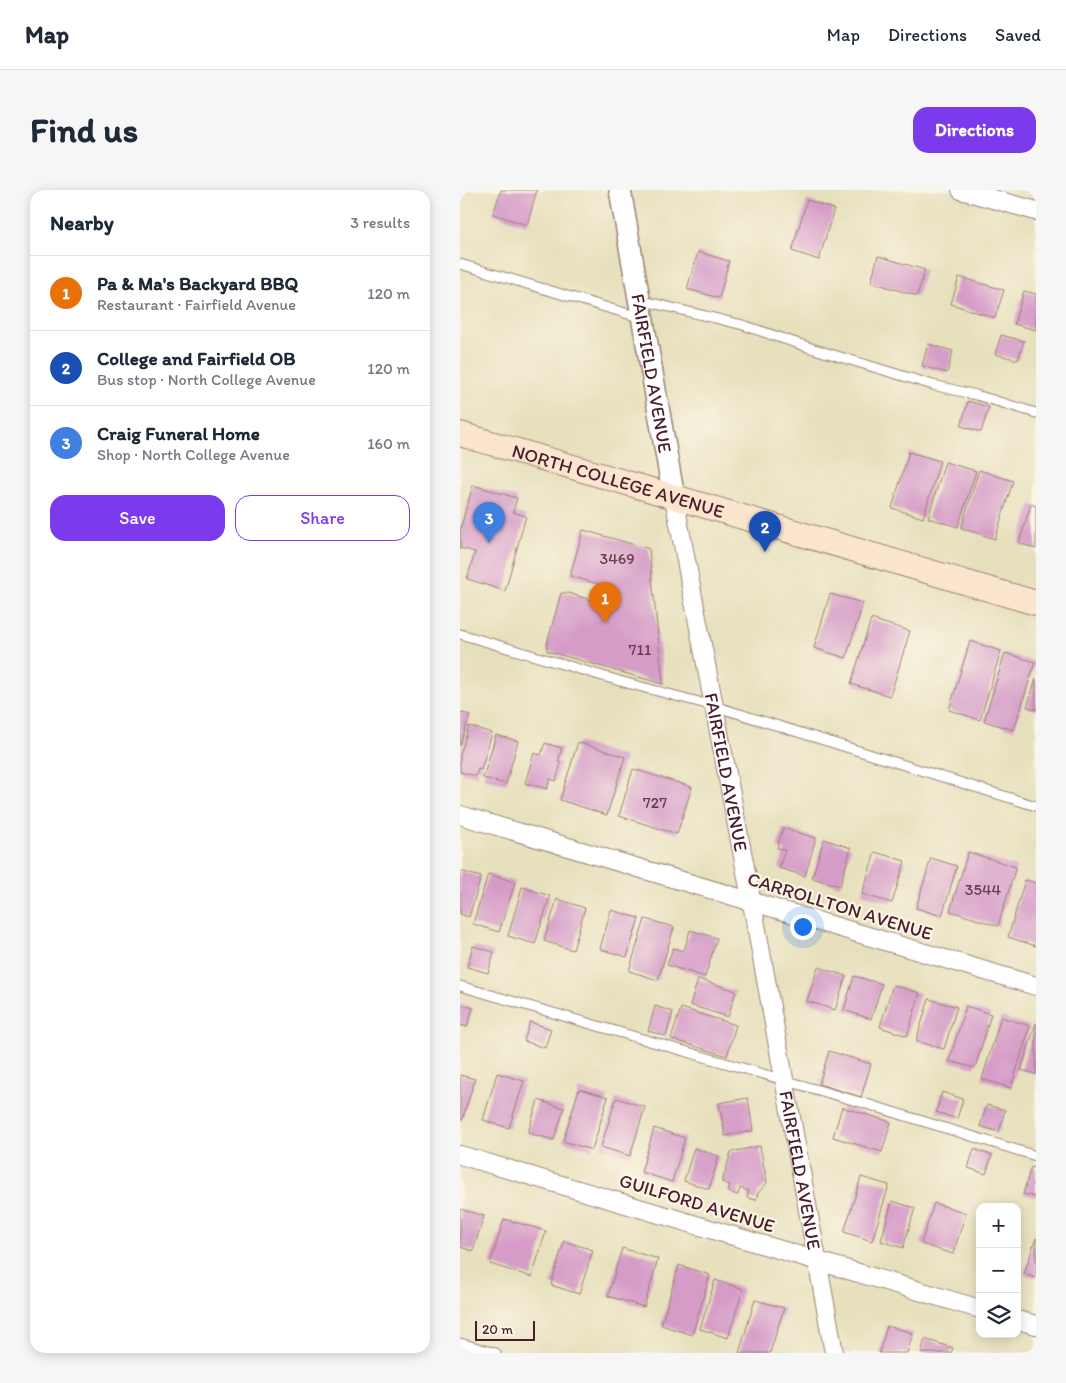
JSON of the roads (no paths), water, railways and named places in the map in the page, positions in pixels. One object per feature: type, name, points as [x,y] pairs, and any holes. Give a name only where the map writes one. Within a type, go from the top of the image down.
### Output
[{"type":"main road","name":"NORTH COLLEGE AVENUE","points":[[460,434],[1036,603]]},
{"type":"street","name":"FAIRFIELD AVENUE","points":[[620,190],[674,498],[834,1353]]},
{"type":"street","points":[[961,190],[1036,211]]},
{"type":"street","name":"CARROLLTON AVENUE","points":[[460,815],[1036,986]]},
{"type":"street","name":"GUILFORD AVENUE","points":[[460,1155],[976,1308]]},
{"type":"street","points":[[1021,1321],[1036,1325]]},
{"type":"lane","points":[[460,264],[641,309],[743,325],[932,385],[976,395],[1036,413]]},
{"type":"lane","points":[[460,634],[623,682],[714,706],[1036,806]]},
{"type":"lane","points":[[460,986],[870,1105],[1036,1156]]},
{"type":"lane","points":[[460,1343],[496,1353]]},
{"type":"place","name":"Craig Funeral Home","points":[[489,543]]},
{"type":"place","name":"College and Fairfield OB","points":[[765,552]]},
{"type":"place","name":"Pa & Ma's Backyard BBQ","points":[[605,623]]}]
